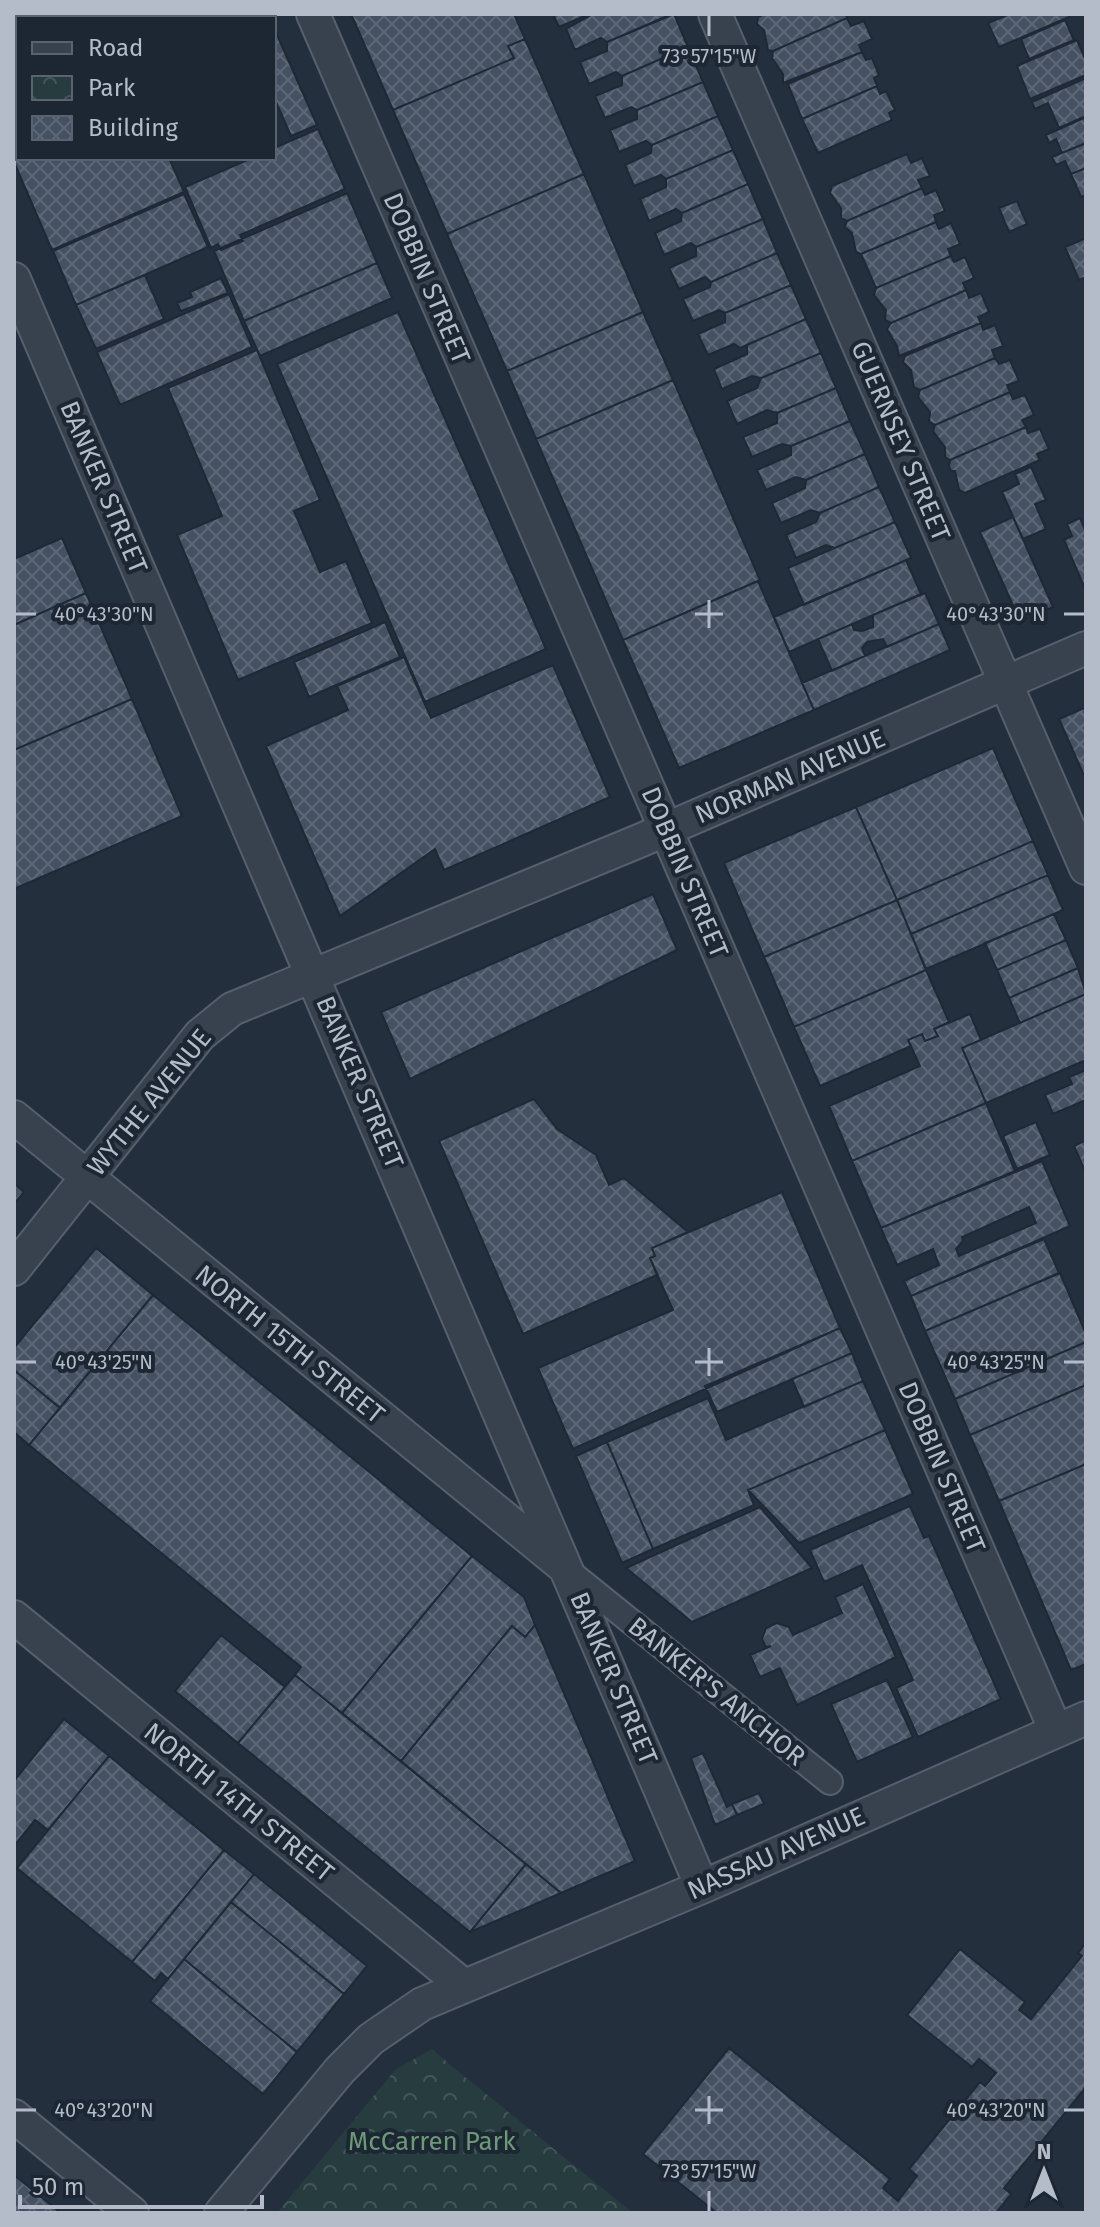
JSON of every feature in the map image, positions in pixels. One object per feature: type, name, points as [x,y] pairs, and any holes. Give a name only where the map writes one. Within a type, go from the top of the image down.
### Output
[{"type":"street","name":"DOBBIN STREET","points":[[313,14],[1056,1731]]},
{"type":"street","name":"GUERNSEY STREET","points":[[715,14],[1086,868]]},
{"type":"street","name":"BANKER STREET","points":[[14,279],[315,975],[702,1887]]},
{"type":"street","name":"NORMAN AVENUE","points":[[315,975],[667,829],[1086,648]]},
{"type":"street","name":"WYTHE AVENUE","points":[[14,1269],[216,1019],[274,989],[315,975]]},
{"type":"street","name":"NORTH 15TH STREET","points":[[14,1117],[567,1570]]},
{"type":"street","name":"BANKER'S ANCHOR","points":[[567,1570],[830,1782]]},
{"type":"street","name":"NORTH 14TH STREET","points":[[14,1617],[464,1986]]},
{"type":"street","name":"NASSAU AVENUE","points":[[221,2213],[340,2070],[371,2039],[422,2004],[702,1887],[1086,1718]]},
{"type":"street","points":[[14,2116],[132,2213]]},
{"type":"green space","name":"McCarren Park","points":[[432,2049],[633,2213],[277,2213],[395,2070]]},
{"type":"building","points":[[231,14],[232,16],[202,16]]},
{"type":"building","points":[[231,14],[269,16],[232,16]]},
{"type":"building","points":[[351,14],[514,14],[525,39],[508,46],[514,58],[393,110]]},
{"type":"building","points":[[553,14],[589,14],[559,27]]},
{"type":"building","points":[[593,14],[672,14],[607,42],[601,38],[575,50],[566,29]]},
{"type":"building","points":[[674,14],[688,47],[622,76],[616,72],[589,84],[580,62],[607,51],[607,42]]},
{"type":"building","points":[[765,14],[846,14],[847,18],[773,51],[768,50],[764,30],[757,24],[758,17]]},
{"type":"building","points":[[1010,14],[1068,14],[1069,17],[999,47],[988,23]]},
{"type":"building","points":[[847,18],[851,26],[864,21],[872,39],[859,45],[862,52],[783,83],[783,74],[772,58],[773,51]]},
{"type":"building","points":[[1065,20],[1074,40],[1029,59],[1021,39]]},
{"type":"building","points":[[276,33],[317,125],[291,136],[277,104]]},
{"type":"building","points":[[525,39],[584,174],[447,234],[393,110],[514,58],[508,46]]},
{"type":"building","points":[[1077,40],[1086,61],[1086,75],[1030,99],[1017,66]]},
{"type":"building","points":[[688,47],[703,82],[637,110],[631,107],[605,118],[595,96],[622,85],[622,76]]},
{"type":"building","points":[[862,52],[866,60],[872,58],[879,75],[874,78],[877,86],[802,119],[788,84]]},
{"type":"building","points":[[1086,78],[1086,116],[1059,128],[1048,103],[1035,109],[1032,102]]},
{"type":"building","points":[[703,82],[718,116],[652,145],[646,141],[619,152],[610,130],[637,119],[637,110]]},
{"type":"building","points":[[877,86],[880,94],[886,91],[895,110],[889,113],[892,120],[818,153],[802,119]]},
{"type":"building","points":[[14,99],[16,160],[170,160],[184,192],[52,250],[14,162]]},
{"type":"building","points":[[718,116],[733,150],[666,179],[661,175],[634,186],[625,165],[651,153],[652,145]]},
{"type":"building","points":[[1086,117],[1086,143],[1062,153],[1056,139],[1049,143],[1046,135]]},
{"type":"building","points":[[318,129],[345,189],[240,235],[243,241],[221,250],[218,244],[211,248],[185,187],[247,160],[276,160],[276,147]]},
{"type":"building","points":[[1086,143],[1086,168],[1071,174],[1065,161],[1056,165],[1052,157]]},
{"type":"building","points":[[733,150],[748,184],[682,213],[676,209],[649,221],[640,199],[666,187],[666,179]]},
{"type":"building","points":[[907,154],[911,163],[922,158],[930,176],[918,180],[922,188],[847,221],[841,218],[841,208],[830,193],[832,186]]},
{"type":"building","points":[[1086,168],[1086,195],[1081,197],[1071,174]]},
{"type":"building","points":[[584,174],[643,312],[507,371],[447,234]]},
{"type":"building","points":[[748,184],[763,219],[696,247],[691,243],[664,255],[655,233],[681,221],[682,213]]},
{"type":"building","points":[[922,188],[925,195],[936,190],[945,211],[934,215],[936,222],[861,254],[856,252],[852,233],[845,227],[847,221]]},
{"type":"building","points":[[347,193],[377,263],[244,321],[214,251]]},
{"type":"building","points":[[184,194],[208,247],[76,305],[53,251]]},
{"type":"building","points":[[1017,201],[1027,224],[1009,232],[999,208]]},
{"type":"building","points":[[763,219],[777,253],[711,282],[705,277],[679,289],[669,268],[696,256],[696,247]]},
{"type":"building","points":[[936,222],[939,229],[951,223],[960,244],[948,249],[951,256],[876,288],[861,254]]},
{"type":"building","points":[[1086,238],[1086,277],[1079,280],[1065,247]]},
{"type":"building","points":[[777,253],[791,285],[725,313],[719,310],[693,321],[683,299],[710,287],[711,282]]},
{"type":"building","points":[[951,256],[954,262],[965,257],[974,278],[963,283],[966,290],[891,323],[885,320],[886,310],[874,295],[876,288]]},
{"type":"building","points":[[377,263],[392,298],[260,356],[244,321]]},
{"type":"building","points":[[145,275],[164,319],[96,349],[76,305]]},
{"type":"building","points":[[221,278],[228,293],[181,311],[177,303],[192,297],[190,292]]},
{"type":"building","points":[[791,285],[806,319],[740,348],[734,344],[708,355],[698,334],[725,322],[725,313]]},
{"type":"building","points":[[966,290],[969,298],[981,293],[989,312],[978,317],[981,323],[899,356],[887,329],[891,323]]},
{"type":"building","points":[[229,294],[252,347],[120,405],[97,352]]},
{"type":"building","points":[[398,312],[546,649],[425,702],[277,364]]},
{"type":"building","points":[[643,312],[673,380],[536,439],[507,371]]},
{"type":"building","points":[[806,319],[821,353],[761,378],[752,376],[722,389],[714,369],[747,354],[747,345]]},
{"type":"building","points":[[981,323],[983,330],[995,325],[1003,346],[992,350],[995,358],[920,390],[914,387],[911,370],[903,362],[905,356]]},
{"type":"building","points":[[257,350],[320,500],[294,511],[320,572],[346,561],[372,623],[238,680],[177,535],[222,516],[168,388]]},
{"type":"building","points":[[821,353],[836,388],[777,413],[767,410],[737,424],[727,401],[757,388],[761,378]]},
{"type":"building","points":[[995,358],[999,364],[1010,360],[1019,381],[1007,385],[1010,392],[935,425],[929,422],[930,412],[918,397],[920,390]]},
{"type":"building","points":[[673,380],[760,580],[623,640],[536,439]]},
{"type":"building","points":[[836,388],[850,421],[791,446],[782,444],[752,457],[743,437],[777,423],[777,413]]},
{"type":"building","points":[[1010,392],[1013,399],[1025,395],[1034,415],[1022,420],[1026,427],[950,460],[945,457],[945,447],[933,431],[935,425]]},
{"type":"building","points":[[850,421],[865,454],[806,480],[796,477],[766,490],[757,470],[791,455],[791,446]]},
{"type":"building","points":[[1026,427],[1028,433],[1040,429],[1049,449],[1037,454],[1040,460],[965,493],[959,490],[955,471],[951,471],[949,466],[950,460]]},
{"type":"building","points":[[865,454],[879,487],[820,513],[811,510],[781,523],[772,503],[805,488],[806,480]]},
{"type":"building","points":[[1031,467],[1046,500],[1035,504],[1046,529],[1023,539],[1002,492],[1019,484],[1015,474]]},
{"type":"building","points":[[879,487],[895,522],[835,548],[826,545],[796,558],[786,535],[816,522],[820,513]]},
{"type":"building","points":[[1013,517],[1053,607],[1020,621],[980,532]]},
{"type":"building","points":[[1080,518],[1086,532],[1086,591],[1064,540],[1072,536],[1067,524]]},
{"type":"building","points":[[895,522],[911,558],[804,605],[788,568]]},
{"type":"building","points":[[62,538],[86,593],[14,625],[14,559]]},
{"type":"building","points":[[906,560],[921,594],[789,652],[774,617]]},
{"type":"building","points":[[758,581],[814,710],[679,768],[623,640]]},
{"type":"building","points":[[86,593],[132,699],[14,750],[14,625]]},
{"type":"building","points":[[925,593],[939,624],[887,647],[883,639],[867,642],[862,648],[865,656],[832,671],[818,639],[852,624],[854,630],[873,627],[873,615]]},
{"type":"building","points":[[385,622],[400,657],[309,697],[294,662]]},
{"type":"building","points":[[939,624],[950,650],[814,710],[802,683]]},
{"type":"building","points":[[404,657],[431,718],[553,665],[610,797],[444,870],[435,849],[340,916],[266,746],[348,710],[337,686]]},
{"type":"building","points":[[132,699],[182,816],[14,889],[14,750]]},
{"type":"building","points":[[1084,708],[1086,712],[1086,780],[1059,719]]},
{"type":"building","points":[[993,748],[1033,841],[897,900],[856,807]]},
{"type":"building","points":[[856,807],[897,900],[764,957],[724,863]]},
{"type":"building","points":[[1033,841],[1048,875],[911,934],[897,900]]},
{"type":"building","points":[[1048,875],[1063,910],[926,969],[911,934]]},
{"type":"building","points":[[653,894],[677,950],[410,1079],[381,1012]]},
{"type":"building","points":[[897,900],[926,970],[794,1027],[764,957]]},
{"type":"building","points":[[1054,914],[1066,940],[997,970],[985,943]]},
{"type":"building","points":[[1066,940],[1078,968],[1009,998],[997,970]]},
{"type":"building","points":[[1078,968],[1086,994],[1020,1023],[1009,998]]},
{"type":"building","points":[[926,970],[949,1022],[934,1029],[938,1036],[925,1041],[922,1034],[908,1040],[911,1046],[820,1086],[794,1027]]},
{"type":"building","points":[[1086,994],[1086,1060],[986,1103],[962,1048]]},
{"type":"building","points":[[970,1014],[981,1040],[962,1048],[986,1103],[852,1161],[829,1106],[920,1066],[908,1040],[922,1034],[925,1041],[938,1036],[934,1029]]},
{"type":"building","points":[[1086,1070],[1086,1100],[1053,1114],[1045,1095],[1072,1084],[1069,1077]]},
{"type":"building","points":[[534,1099],[557,1129],[596,1155],[609,1185],[624,1178],[688,1232],[652,1248],[655,1256],[650,1258],[657,1275],[523,1334],[439,1141]]},
{"type":"building","points":[[986,1103],[1015,1171],[881,1228],[852,1161]]},
{"type":"building","points":[[1036,1122],[1050,1155],[1017,1169],[1003,1136]]},
{"type":"building","points":[[1086,1140],[1086,1173],[1074,1146]]},
{"type":"building","points":[[1042,1161],[1070,1226],[911,1296],[904,1281],[939,1265],[933,1249],[897,1265],[881,1228]],"holes":[[[1029,1207],[1036,1223],[959,1256],[956,1249],[963,1241],[962,1237]]]},
{"type":"building","points":[[14,1183],[24,1192],[14,1204]]},
{"type":"building","points":[[782,1192],[840,1328],[573,1449],[538,1368],[673,1310],[650,1258],[655,1256],[652,1248]]},
{"type":"building","points":[[1044,1239],[1059,1273],[925,1331],[911,1296]]},
{"type":"building","points":[[96,1248],[153,1295],[60,1408],[14,1370],[14,1348]]},
{"type":"building","points":[[1060,1273],[1086,1334],[1086,1342],[955,1399],[925,1331]]},
{"type":"building","points":[[153,1295],[472,1556],[342,1713],[295,1675],[301,1667],[29,1445]]},
{"type":"building","points":[[840,1328],[852,1353],[717,1412],[705,1386]]},
{"type":"building","points":[[1086,1342],[1086,1385],[970,1435],[955,1399]]},
{"type":"building","points":[[852,1353],[863,1381],[804,1407],[792,1379]]},
{"type":"building","points":[[14,1370],[60,1408],[29,1445],[14,1432]]},
{"type":"building","points":[[863,1381],[885,1430],[748,1490],[754,1505],[653,1549],[607,1442],[708,1398],[726,1440]]},
{"type":"building","points":[[1086,1385],[1086,1464],[999,1501],[970,1435]]},
{"type":"building","points":[[885,1430],[913,1494],[799,1543],[748,1490]]},
{"type":"building","points":[[607,1442],[653,1549],[622,1563],[576,1456]]},
{"type":"building","points":[[1086,1464],[1086,1664],[1071,1670],[999,1501]]},
{"type":"building","points":[[910,1506],[924,1538],[929,1536],[1001,1699],[918,1737],[896,1688],[913,1680],[862,1565],[824,1582],[810,1550]]},
{"type":"building","points":[[760,1507],[812,1568],[692,1622],[626,1568]]},
{"type":"building","points":[[472,1556],[524,1597],[535,1625],[525,1637],[512,1626],[401,1761],[342,1713]]},
{"type":"building","points":[[863,1584],[896,1657],[797,1705],[780,1668],[760,1677],[750,1655],[771,1646],[766,1647],[762,1639],[766,1628],[777,1623],[789,1627],[793,1635],[842,1613],[835,1597]]},
{"type":"building","points":[[535,1625],[635,1861],[561,1893],[401,1761],[512,1626],[525,1637]]},
{"type":"building","points":[[221,1635],[285,1687],[238,1743],[175,1691]]},
{"type":"building","points":[[295,1675],[526,1864],[470,1932],[238,1743]]},
{"type":"building","points":[[887,1680],[913,1737],[857,1762],[831,1704]]},
{"type":"building","points":[[64,1719],[109,1756],[48,1830],[35,1820],[14,1846],[14,1781]]},
{"type":"building","points":[[703,1753],[727,1807],[732,1804],[737,1815],[715,1825],[691,1758]]},
{"type":"building","points":[[109,1756],[224,1850],[132,1962],[17,1868]]},
{"type":"building","points":[[759,1793],[764,1804],[737,1815],[732,1804]]},
{"type":"building","points":[[224,1850],[254,1874],[168,1979],[161,1973],[155,1981],[132,1962]]},
{"type":"building","points":[[526,1864],[561,1893],[470,1932]]},
{"type":"building","points":[[254,1874],[367,1966],[344,1994],[231,1902]]},
{"type":"building","points":[[231,1902],[344,1994],[297,2052],[184,1959]]},
{"type":"building","points":[[1086,1943],[1086,2087],[1004,2188],[1011,2194],[996,2213],[717,2213],[643,2154],[729,2048],[890,2179],[883,2188],[898,2201],[917,2176],[909,2169],[980,2082],[985,2086],[996,2073],[979,2059],[972,2067],[907,2015],[960,1949],[1025,2002],[1019,2010],[1031,2019],[1082,1956],[1078,1953]]},
{"type":"building","points":[[184,1959],[297,2052],[263,2094],[150,2001]]},
{"type":"building","points":[[14,2175],[61,2213],[14,2213]]}]
